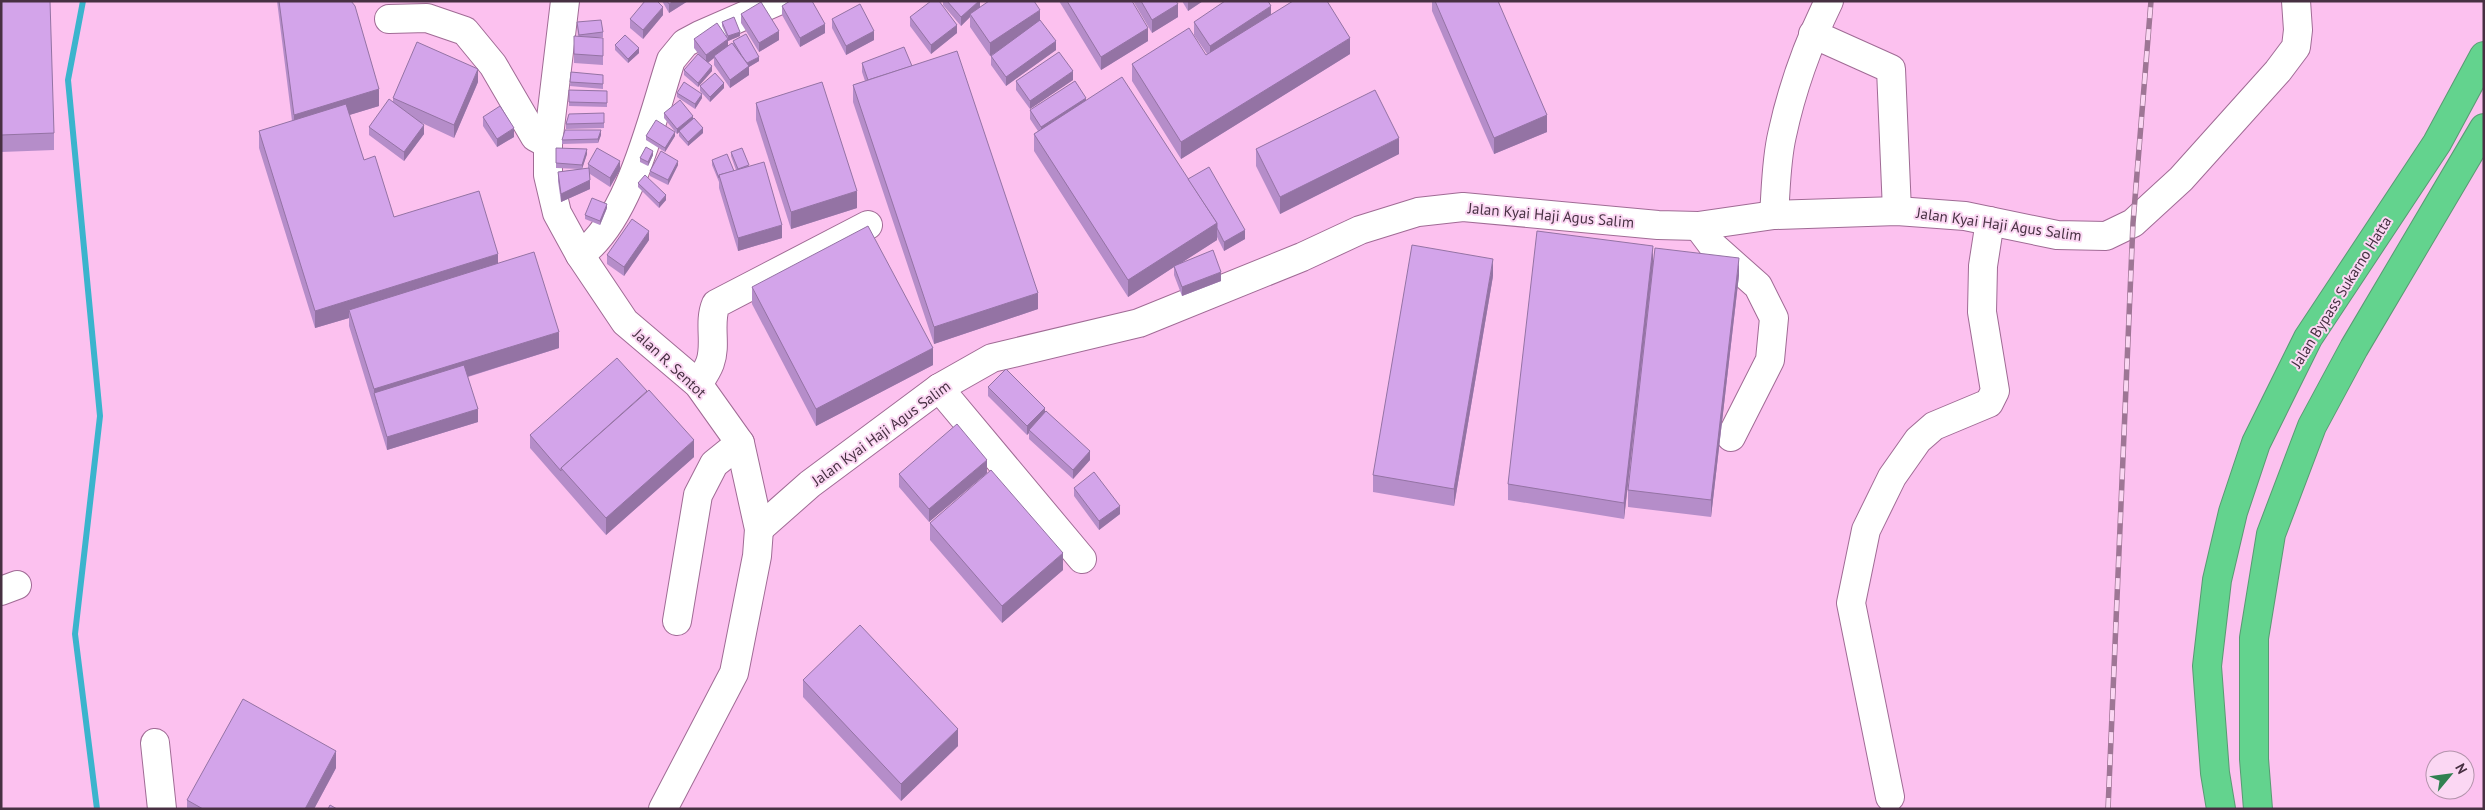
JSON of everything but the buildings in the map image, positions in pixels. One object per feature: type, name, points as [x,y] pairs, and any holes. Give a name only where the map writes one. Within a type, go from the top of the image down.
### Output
[{"type":"highway","name":"Jalan Bypass Sukarno Hatta","points":[[2221,809],[2215,773],[2207,666],[2218,580],[2233,512],[2256,442],[2308,338],[2437,143],[2484,56]]},
{"type":"highway","points":[[2258,809],[2254,759],[2254,638],[2270,534],[2312,426],[2354,348],[2484,128]]},
{"type":"street","name":"Jalan R. Sentot","points":[[565,1],[548,144],[548,175],[556,213],[580,255],[626,322],[698,384],[740,443],[759,529],[757,556],[734,673],[663,809]]},
{"type":"street","points":[[580,255],[594,245],[611,221],[630,184],[671,60],[685,43],[778,1]]},
{"type":"street","points":[[1774,216],[1782,136],[1796,83],[1813,34],[1830,1]]},
{"type":"street","name":"Jalan Kyai Haji Agus Salim","points":[[759,529],[810,484],[939,388],[992,358],[1139,323],[1302,257],[1360,230],[1418,212],[1463,206],[1658,225],[1698,226],[1774,216],[1897,211],[1964,216],[2057,235],[2106,236],[2133,223],[2188,172],[2278,71],[2296,47],[2298,30],[2296,1]]},
{"type":"street","points":[[389,19],[427,18],[465,31],[493,65],[536,138],[548,144]]},
{"type":"street","points":[[1813,34],[1891,69],[1897,211]]},
{"type":"street","points":[[1890,797],[1850,603],[1866,530],[1892,477],[1918,440],[1934,426],[1989,403],[1996,391],[1982,312],[1983,266],[1990,221]]},
{"type":"street","points":[[698,384],[710,362],[713,338],[712,313],[716,304],[868,225]]},
{"type":"street","points":[[1698,226],[1713,246],[1758,286],[1774,318],[1770,360],[1731,436]]},
{"type":"street","points":[[939,388],[1082,560]]},
{"type":"street","points":[[676,621],[698,495],[714,464],[740,443]]},
{"type":"street","points":[[154,744],[162,809]]},
{"type":"waterway","points":[[83,1],[68,80],[100,416],[75,634],[97,809]]},
{"type":"railway","points":[[2108,809],[2133,223],[2151,1]]}]
